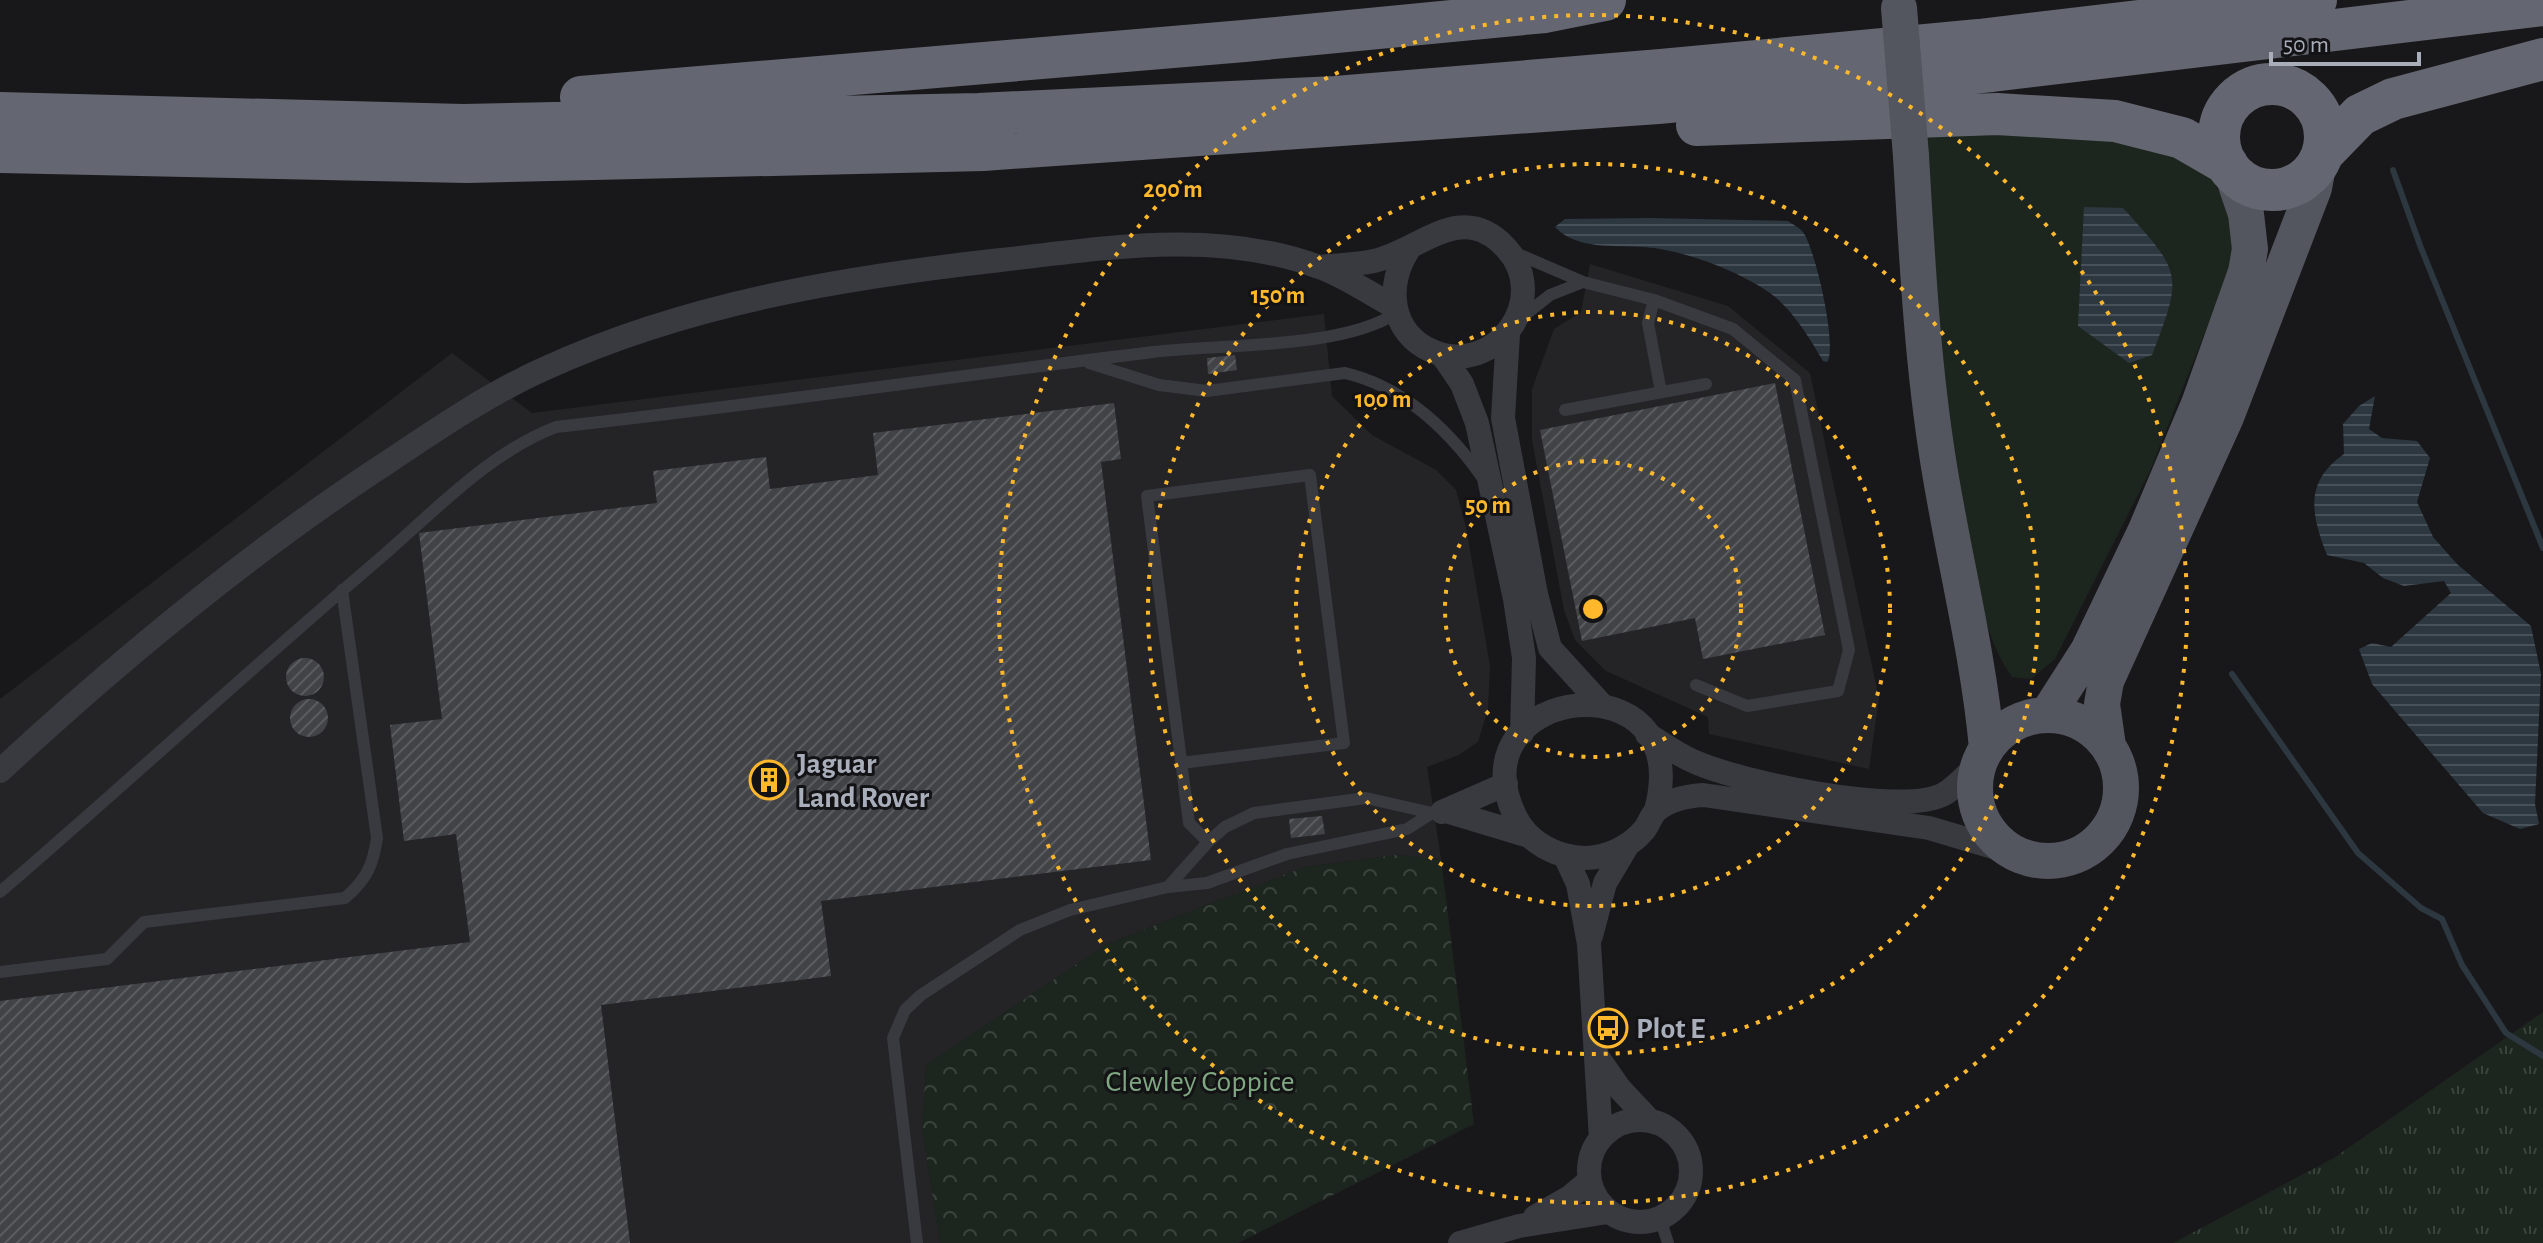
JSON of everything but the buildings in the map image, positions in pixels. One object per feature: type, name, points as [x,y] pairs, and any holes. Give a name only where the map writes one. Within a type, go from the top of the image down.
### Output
[{"type":"highway","points":[[0,94],[557,99],[1244,41],[1545,12],[1605,0]]},
{"type":"highway","points":[[0,113],[463,125],[1026,112],[1336,97],[1979,40],[2316,0]]},
{"type":"highway","points":[[0,152],[467,162],[983,150],[1343,127],[1992,71],[2543,5]]},
{"type":"highway","points":[[1343,127],[1532,132],[1997,114],[2115,121],[2182,138],[2229,167],[2244,181],[2260,188],[2277,189],[2309,175],[2321,157],[2360,115],[2393,99],[2543,59]]},
{"type":"highway","points":[[2229,167],[2219,137],[2221,123],[2235,99],[2260,85],[2288,86],[2311,101],[2324,125],[2321,157]]},
{"type":"main road","points":[[1899,4],[1921,322],[1938,458],[1980,671],[1983,755],[1976,802],[1985,824],[2000,843],[2020,855],[2041,861],[2064,859],[2085,851],[2102,837],[2114,819],[2120,797],[2120,775],[2108,746],[2102,704],[2106,681],[2226,417],[2314,188],[2321,157]]},
{"type":"main road","points":[[1983,755],[2007,728],[2040,716],[2088,651],[2146,530],[2199,404],[2246,272],[2250,249],[2246,214],[2229,167]]},
{"type":"main road","points":[[1980,671],[2003,700],[2040,716],[2075,720],[2108,746]]},
{"type":"street","points":[[0,771],[181,613],[309,514],[439,428],[544,369],[634,333],[770,295],[884,274],[1120,247],[1203,244],[1319,267],[1373,261],[1409,249],[1431,234],[1458,227],[1476,230],[1507,249],[1523,282],[1513,327],[1503,418],[1536,594],[1550,648],[1601,704]]},
{"type":"street","points":[[1396,310],[1395,276],[1409,249]]},
{"type":"street","points":[[1319,267],[1396,310],[1415,340],[1443,356],[1462,384],[1477,423],[1524,658],[1522,733],[1507,766],[1506,784],[1513,812],[1529,836]]},
{"type":"street","points":[[1443,356],[1479,354],[1513,327]]},
{"type":"street","points":[[1522,733],[1549,710],[1575,704],[1601,704],[1618,710],[1646,734],[1694,762],[1757,782],[1912,802],[1941,795],[1983,755]]},
{"type":"street","points":[[1589,944],[1605,883],[1627,846],[1644,830],[1656,810],[1661,770],[1646,734]]},
{"type":"street","points":[[1439,812],[1506,784]]},
{"type":"street","points":[[1656,810],[1687,796],[1715,796],[1929,828],[2020,855]]},
{"type":"street","points":[[1439,812],[1529,836],[1565,856],[1586,858],[1607,855],[1627,846]]},
{"type":"street","points":[[1565,856],[1578,884],[1589,944],[1601,1138],[1589,1165],[1589,1181],[1593,1193],[1608,1212],[1624,1220],[1642,1222],[1660,1218],[1684,1197],[1691,1166],[1678,1137],[1650,1121],[1620,1089],[1597,1056]]},
{"type":"street","points":[[1601,1138],[1623,1123],[1650,1121]]},
{"type":"street","points":[[1519,1226],[1570,1197],[1589,1181]]},
{"type":"street","points":[[1460,1243],[1519,1226],[1608,1212]]},
{"type":"lane","points":[[1507,249],[1583,282],[1654,300],[1733,329],[1795,380],[1849,650],[1838,691],[1747,706],[1696,685]]},
{"type":"lane","points":[[1513,327],[1550,295],[1583,282]]},
{"type":"lane","points":[[1654,300],[1648,323],[1661,392]]},
{"type":"lane","points":[[0,892],[342,590],[487,467],[532,436],[556,427],[1367,329],[1396,310]]},
{"type":"lane","points":[[1084,361],[1159,385],[1207,391],[1345,373],[1362,377],[1425,413],[1454,438],[1491,489]]},
{"type":"lane","points":[[1565,410],[1706,384]]},
{"type":"lane","points":[[1181,763],[1344,743],[1310,475],[1147,496],[1181,763],[1189,823],[1208,842]]},
{"type":"lane","points":[[0,972],[107,959],[144,922],[345,898],[364,881],[373,865],[377,838],[342,590]]},
{"type":"lane","points":[[1168,887],[1225,827],[1254,813],[1366,798],[1439,812]]},
{"type":"lane","points":[[917,1243],[894,1069],[893,1038],[905,1010],[921,995],[1020,930],[1070,910],[1168,887],[1207,883],[1287,854],[1407,829],[1439,812]]},
{"type":"lane","points":[[1660,1218],[1668,1243]]},
{"type":"shaded area","points":[[2084,207],[2123,208],[2166,261],[2172,289],[2152,355],[2129,363],[2078,326]]},
{"type":"shaded area","points":[[1565,219],[1788,221],[1800,229],[1808,242],[1824,297],[1830,338],[1827,362],[1823,361],[1786,307],[1770,293],[1742,277],[1709,262],[1675,252],[1585,243],[1574,240],[1555,227]]},
{"type":"shaded area","points":[[1590,264],[1728,306],[1810,373],[1879,699],[1869,769],[1709,734],[1708,717],[1606,671],[1575,640],[1564,610],[1532,440],[1532,389],[1554,329],[1581,312]]},
{"type":"shaded area","points":[[1324,314],[1332,396],[1372,435],[1436,470],[1456,490],[1466,527],[1490,666],[1488,709],[1478,742],[1459,755],[1427,767],[1441,859],[1396,855],[1305,867],[1107,944],[926,1065],[922,1128],[940,1243],[0,1243],[0,699],[452,353],[532,413]]},
{"type":"shaded area","points":[[2375,396],[2369,429],[2382,438],[2417,441],[2430,458],[2417,502],[2433,537],[2457,564],[2531,626],[2541,674],[2535,804],[2539,824],[2520,829],[2483,813],[2372,684],[2359,649],[2372,643],[2391,647],[2451,593],[2444,581],[2404,586],[2383,578],[2364,563],[2327,555],[2317,526],[2314,500],[2317,487],[2331,465],[2344,454],[2343,424],[2359,406]]},
{"type":"green space","points":[[1925,131],[2107,139],[2178,154],[2212,179],[2232,213],[2235,257],[2150,471],[2055,659],[2031,679],[2012,677],[1990,634],[1961,504],[1945,398]]},
{"type":"green space","name":"Clewley Coppice","points":[[1396,855],[1441,859],[1474,1124],[1238,1243],[940,1243],[922,1128],[926,1065],[1107,944],[1305,867]]},
{"type":"green space","points":[[2543,1012],[2543,1243],[2173,1243],[2334,1158]]},
{"type":"waterway","points":[[2393,170],[2421,248],[2543,548]]},
{"type":"waterway","points":[[2232,674],[2358,853],[2421,908],[2442,919],[2462,965],[2506,1033],[2543,1056]]},
{"type":"place","name":"Jaguar Land Rover","points":[[769,780]]},
{"type":"place","name":"Plot E","points":[[1608,1028]]}]
